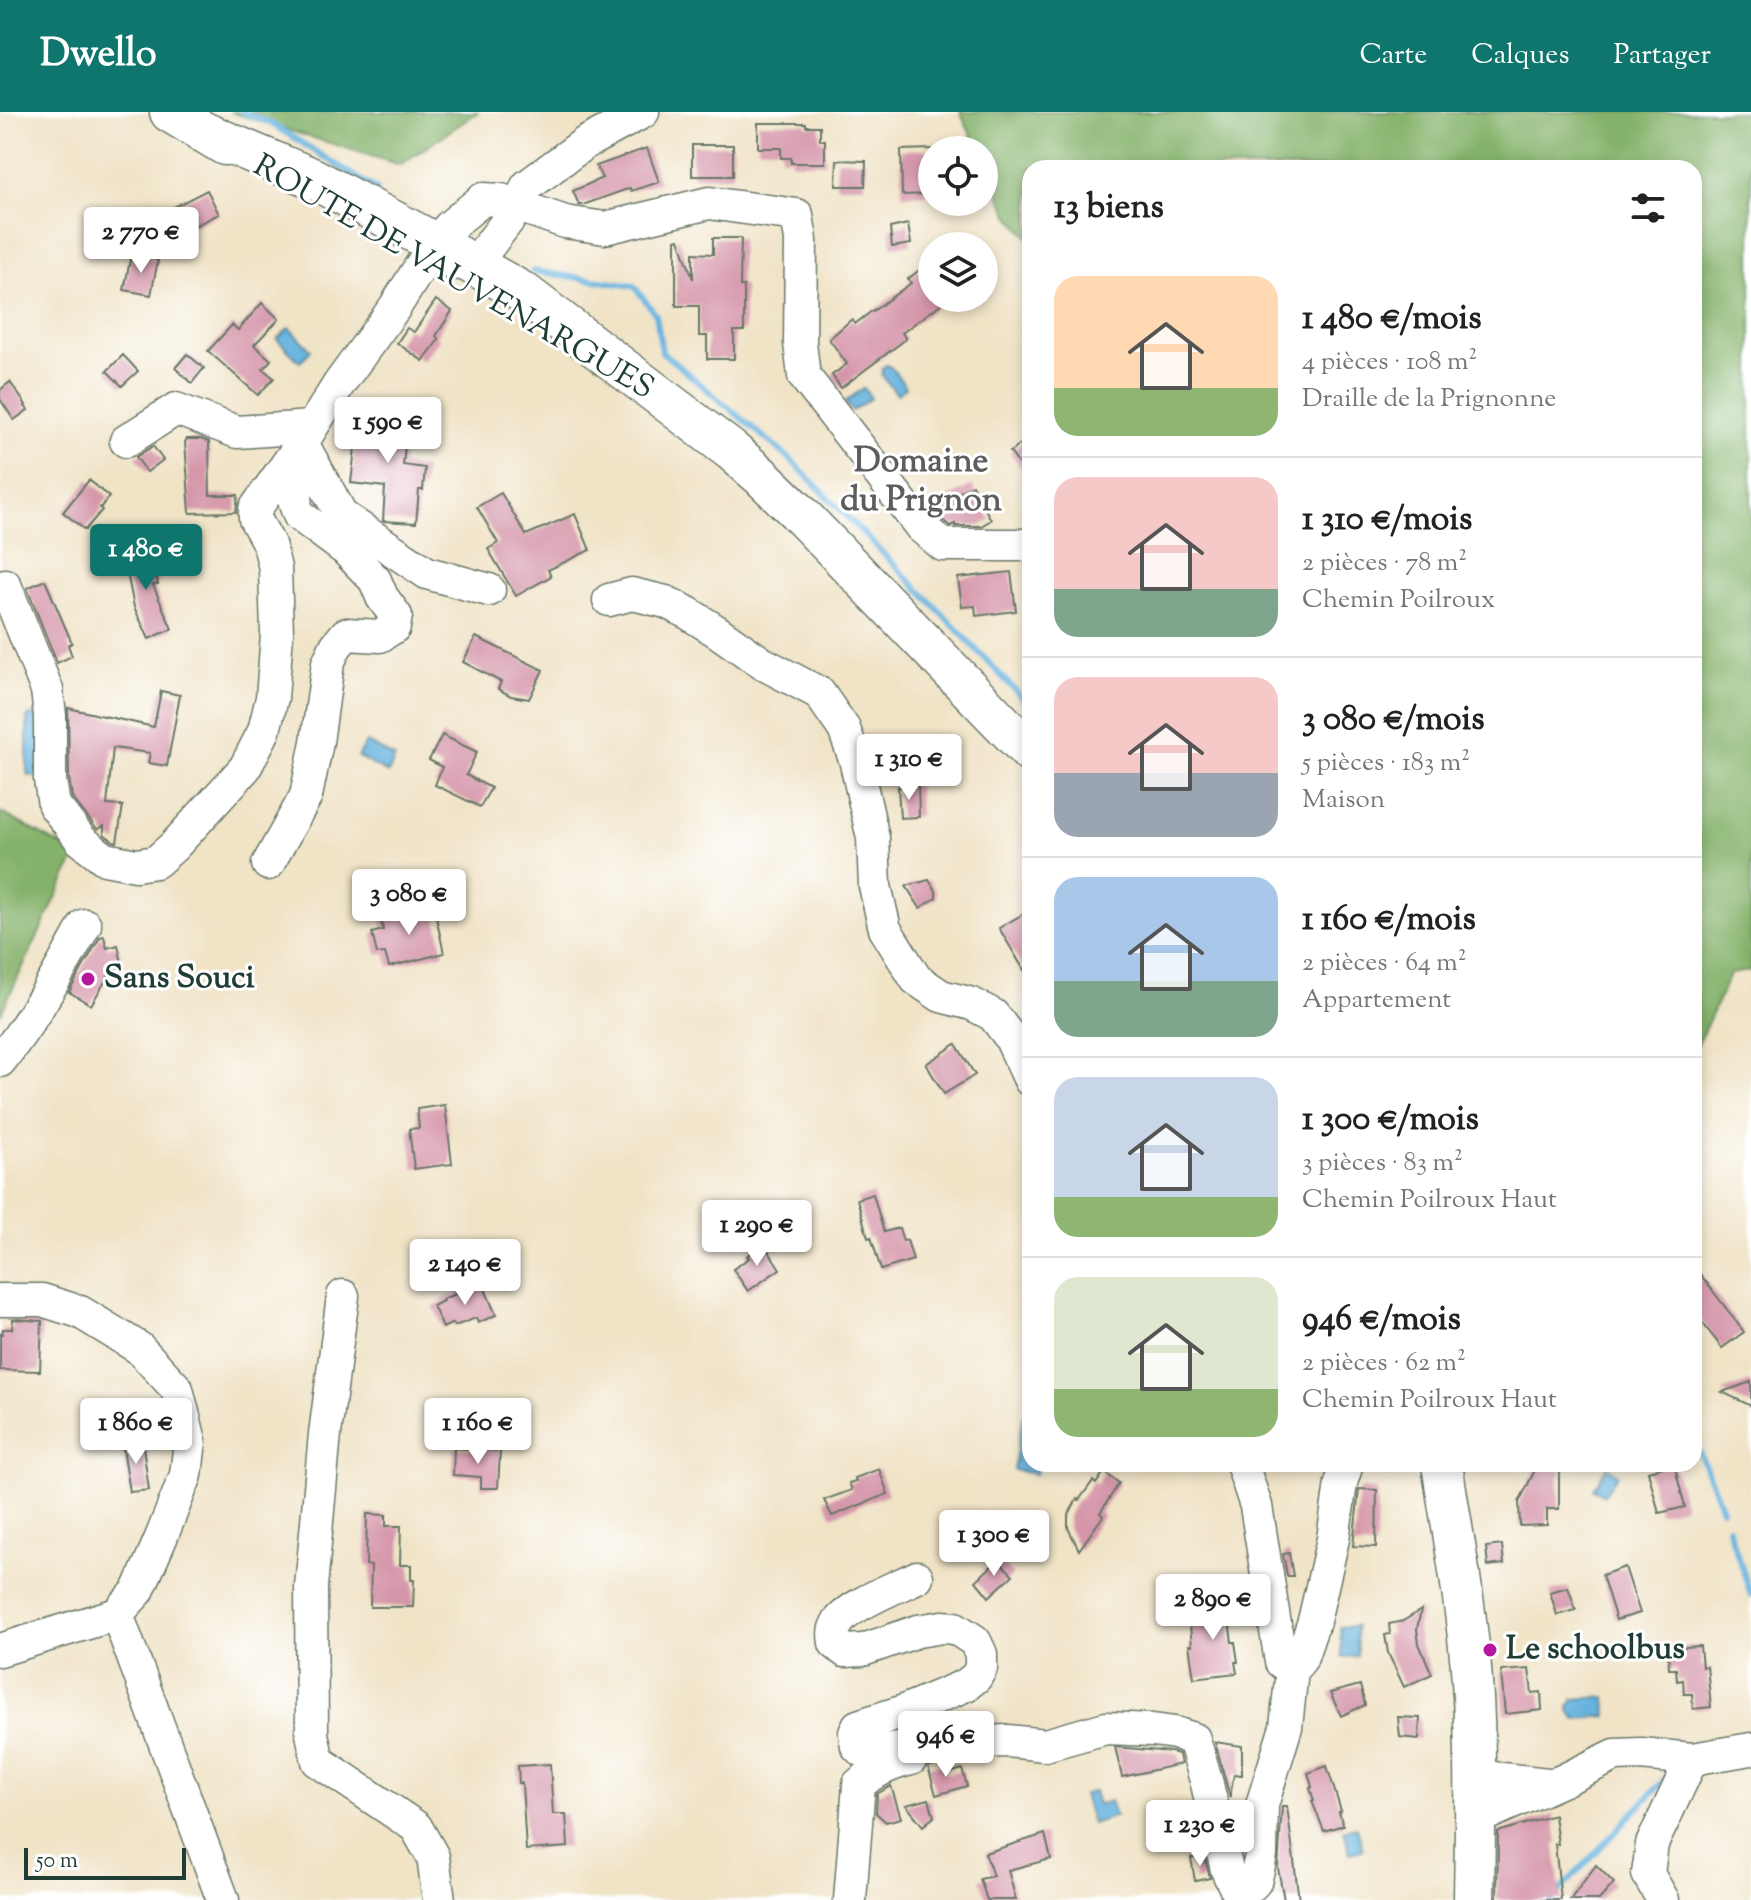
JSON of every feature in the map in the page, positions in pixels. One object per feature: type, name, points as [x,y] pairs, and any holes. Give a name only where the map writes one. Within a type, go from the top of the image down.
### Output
[{"type":"main road","name":"ROUTE DE VAUVENARGUES","points":[[186,121],[312,178],[436,243],[664,401]]},
{"type":"main road","name":"ROUTE DE VAUVENARGUES","points":[[436,243],[480,256],[732,451],[772,486],[1022,744]]},
{"type":"main road","points":[[1443,1472],[1472,1681],[1474,1900]]},
{"type":"street","points":[[480,256],[519,206],[527,186],[585,143],[643,112]]},
{"type":"street","points":[[5,585],[47,690],[50,780],[54,805],[81,840],[105,859],[136,865],[156,862],[245,768],[264,731],[272,698],[277,634],[276,581],[269,544],[255,519],[255,509],[307,441],[339,384],[395,307],[436,243],[483,199],[501,200],[565,222],[605,228],[709,203],[797,215],[801,240],[800,343],[804,376],[921,527],[943,545],[1022,545]]},
{"type":"street","points":[[126,441],[176,409],[237,432],[307,441]]},
{"type":"street","points":[[307,441],[342,516],[427,573],[489,590]]},
{"type":"street","points":[[268,864],[306,796],[328,663],[336,646],[346,634],[380,636],[394,627],[396,616],[382,597],[375,580],[346,550],[299,515],[295,504],[307,441]]},
{"type":"street","points":[[609,600],[632,594],[666,602],[708,625],[762,663],[819,693],[844,729],[855,759],[873,838],[875,886],[885,929],[916,979],[941,996],[972,1004],[993,1015],[1010,1037],[1022,1063]]},
{"type":"street","points":[[0,1061],[51,987],[85,925]]},
{"type":"street","points":[[343,1296],[325,1434],[311,1587],[312,1734],[318,1761],[416,1827],[433,1857],[439,1900]]},
{"type":"street","points":[[0,1300],[42,1300],[80,1312],[139,1348],[177,1389],[190,1441],[186,1475],[138,1591],[117,1614],[0,1650]]},
{"type":"street","points":[[1245,1472],[1256,1506],[1281,1662],[1292,1670]]},
{"type":"street","points":[[917,1577],[852,1609],[838,1621],[833,1632],[835,1643],[845,1651],[863,1650],[918,1631],[955,1628],[975,1641],[981,1654],[981,1668],[966,1685],[858,1726],[855,1733],[857,1746],[869,1752],[952,1743],[1045,1745],[1106,1728],[1153,1730],[1194,1739],[1227,1870],[1235,1887],[1249,1888],[1255,1882],[1261,1855],[1262,1805],[1286,1727],[1292,1670],[1301,1659],[1314,1621],[1344,1472]]},
{"type":"street","points":[[117,1614],[223,1900]]},
{"type":"street","points":[[850,1900],[859,1784],[873,1772],[896,1762],[919,1758],[930,1747]]},
{"type":"street","points":[[1475,1802],[1551,1785],[1615,1755],[1692,1759],[1751,1749]]},
{"type":"street","points":[[1663,1900],[1648,1874],[1652,1844],[1692,1759]]},
{"type":"street","points":[[1475,1802],[1551,1785]]},
{"type":"green space","points":[[230,112],[478,112],[400,165]]},
{"type":"green space","points":[[960,112],[1751,112],[1751,971],[1730,974],[1702,1035],[1702,160],[1022,160],[1022,230],[1009,215],[998,192],[998,136],[971,136]]},
{"type":"green space","points":[[0,812],[77,854],[0,1015]]},
{"type":"water","points":[[289,328],[311,350],[300,362],[277,339]]},
{"type":"water","points":[[886,365],[906,387],[897,394],[881,374]]},
{"type":"water","points":[[864,388],[871,398],[852,411],[845,402]]},
{"type":"water","points":[[30,715],[43,716],[42,775],[28,776],[27,772],[27,718]]},
{"type":"water","points":[[366,742],[395,758],[388,773],[358,757]]},
{"type":"water","points":[[1022,1422],[1022,1472],[1013,1470]]},
{"type":"water","points":[[1604,1472],[1618,1474],[1604,1495],[1593,1489]]},
{"type":"water","points":[[1356,1626],[1357,1656],[1342,1657],[1340,1627]]},
{"type":"water","points":[[1606,1697],[1607,1716],[1575,1719],[1569,1711],[1573,1699]]},
{"type":"water","points":[[1094,1791],[1098,1805],[1110,1801],[1115,1816],[1092,1824],[1083,1795]]},
{"type":"water","points":[[1357,1827],[1363,1850],[1350,1853],[1344,1830]]},
{"type":"building","points":[[758,123],[820,126],[820,140],[825,140],[825,163],[791,163],[791,158],[781,158],[781,148],[758,148]]},
{"type":"building","points":[[692,145],[733,145],[733,176],[692,176]]},
{"type":"building","points":[[647,148],[659,182],[579,205],[573,191],[602,178],[596,166]]},
{"type":"building","points":[[918,149],[918,194],[902,195],[901,150]]},
{"type":"building","points":[[837,160],[866,161],[865,186],[836,186]]},
{"type":"building","points":[[207,190],[219,214],[180,233],[168,210]]},
{"type":"building","points":[[908,224],[911,244],[892,247],[890,228]]},
{"type":"building","points":[[713,238],[741,238],[740,286],[744,286],[744,331],[734,331],[734,359],[707,359],[707,336],[699,336],[699,306],[676,306],[676,240],[679,239],[693,279],[693,253],[713,254]]},
{"type":"building","points":[[131,255],[158,260],[151,295],[124,290]]},
{"type":"building","points":[[918,271],[918,312],[930,312],[902,333],[906,339],[841,388],[832,375],[847,364],[829,339],[852,319],[855,324],[911,283],[908,279]]},
{"type":"building","points":[[436,300],[452,311],[436,336],[439,339],[423,361],[397,343],[407,328],[414,332]]},
{"type":"building","points":[[262,303],[279,319],[254,345],[271,360],[263,369],[274,378],[258,395],[208,351],[232,325],[238,330]]},
{"type":"building","points":[[187,354],[204,368],[192,383],[175,368]]},
{"type":"building","points":[[123,355],[138,371],[122,386],[107,371]]},
{"type":"building","points":[[10,382],[28,410],[14,420],[0,399],[0,390]]},
{"type":"building","points":[[359,413],[408,418],[403,465],[425,468],[416,523],[383,521],[385,487],[351,483]]},
{"type":"building","points":[[187,439],[209,442],[210,495],[238,495],[236,512],[190,513]]},
{"type":"building","points":[[1022,443],[1022,469],[1010,452]]},
{"type":"building","points":[[153,446],[163,460],[147,472],[136,457]]},
{"type":"building","points":[[89,480],[109,497],[85,530],[63,512]]},
{"type":"building","points":[[972,485],[991,520],[981,526],[950,526],[936,515],[932,507]]},
{"type":"building","points":[[501,493],[526,535],[575,514],[590,550],[548,570],[551,576],[516,596],[488,549],[498,543],[477,507]]},
{"type":"building","points":[[148,548],[158,584],[153,585],[172,629],[149,639],[134,607],[123,553]]},
{"type":"building","points":[[1011,572],[1016,611],[976,616],[975,606],[962,607],[958,578]]},
{"type":"building","points":[[45,580],[72,643],[68,645],[72,656],[57,663],[27,588]]},
{"type":"building","points":[[476,637],[543,670],[529,699],[511,696],[498,689],[501,682],[463,662]]},
{"type":"building","points":[[161,691],[180,695],[167,766],[148,763],[150,753],[113,748],[107,805],[123,806],[117,842],[113,841],[104,834],[104,826],[95,827],[72,797],[68,708],[154,727]]},
{"type":"building","points":[[442,735],[477,752],[466,775],[491,788],[480,807],[435,785],[442,767],[429,760]]},
{"type":"building","points":[[918,785],[919,817],[900,818],[898,787]]},
{"type":"building","points":[[929,880],[936,891],[936,898],[920,908],[906,886]]},
{"type":"building","points":[[434,908],[444,953],[389,967],[385,953],[377,954],[372,933],[383,930],[381,919]]},
{"type":"building","points":[[1022,915],[1022,967],[999,928]]},
{"type":"building","name":"Sans Souci","points":[[104,936],[107,948],[118,945],[123,967],[112,970],[91,1005],[69,992],[100,937]]},
{"type":"building","points":[[956,1044],[975,1075],[944,1094],[926,1064]]},
{"type":"building","points":[[445,1105],[452,1164],[414,1169],[409,1129],[419,1128],[417,1109]]},
{"type":"building","points":[[873,1194],[884,1232],[899,1228],[903,1241],[907,1240],[913,1260],[881,1270],[857,1199]]},
{"type":"building","points":[[764,1244],[780,1269],[748,1291],[733,1269]]},
{"type":"building","points":[[1702,1277],[1744,1332],[1722,1348],[1702,1322]]},
{"type":"building","points":[[483,1284],[496,1315],[478,1323],[476,1318],[443,1328],[433,1306],[442,1299]]},
{"type":"building","points":[[13,1319],[42,1321],[40,1371],[0,1370],[0,1334],[3,1329],[12,1329]]},
{"type":"building","points":[[1751,1382],[1751,1406],[1722,1392]]},
{"type":"building","points":[[142,1439],[149,1490],[130,1492],[122,1442]]},
{"type":"building","points":[[454,1448],[500,1451],[498,1488],[481,1488],[481,1477],[453,1475]]},
{"type":"building","points":[[879,1469],[888,1494],[832,1516],[824,1500],[852,1490],[849,1483],[856,1481],[855,1478]]},
{"type":"building","points":[[1104,1472],[1119,1483],[1100,1513],[1103,1516],[1079,1550],[1068,1528],[1068,1516],[1077,1499],[1093,1481],[1096,1484]]},
{"type":"building","points":[[1534,1472],[1561,1472],[1559,1509],[1547,1509],[1547,1525],[1520,1526],[1519,1502]]},
{"type":"building","points":[[1648,1472],[1676,1472],[1685,1507],[1659,1513]]},
{"type":"building","points":[[1359,1489],[1377,1490],[1376,1547],[1353,1546]]},
{"type":"building","points":[[367,1514],[386,1515],[386,1526],[401,1526],[400,1565],[411,1565],[413,1607],[370,1607],[371,1566],[366,1565]]},
{"type":"building","points":[[1502,1545],[1504,1564],[1488,1566],[1486,1547]]},
{"type":"building","points":[[1289,1553],[1293,1576],[1287,1576],[1283,1554]]},
{"type":"building","points":[[998,1560],[1013,1575],[989,1597],[976,1581]]},
{"type":"building","points":[[1625,1567],[1640,1613],[1616,1620],[1602,1575]]},
{"type":"building","points":[[1568,1587],[1576,1610],[1557,1615],[1550,1592]]},
{"type":"building","points":[[1226,1599],[1238,1662],[1235,1662],[1237,1673],[1194,1678],[1189,1645],[1192,1645],[1191,1613],[1208,1611],[1206,1602]]},
{"type":"building","points":[[1421,1610],[1417,1629],[1419,1644],[1432,1674],[1404,1687],[1388,1653],[1385,1635],[1390,1634],[1389,1624],[1403,1621]]},
{"type":"building","points":[[1700,1646],[1702,1667],[1707,1666],[1711,1707],[1693,1709],[1692,1694],[1684,1694],[1683,1680],[1677,1681],[1676,1669],[1669,1669],[1668,1648]]},
{"type":"building","points":[[1529,1669],[1532,1693],[1541,1692],[1542,1710],[1505,1714],[1501,1671]]},
{"type":"building","points":[[1360,1685],[1365,1705],[1341,1716],[1330,1693]]},
{"type":"building","points":[[1398,1717],[1420,1718],[1419,1739],[1400,1737]]},
{"type":"building","points":[[1215,1742],[1242,1746],[1242,1775],[1234,1774],[1230,1797]]},
{"type":"building","points":[[1115,1747],[1179,1754],[1181,1764],[1122,1777]]},
{"type":"building","points":[[550,1764],[553,1814],[566,1814],[568,1847],[526,1850],[518,1766]]},
{"type":"building","points":[[943,1764],[947,1774],[962,1769],[967,1786],[936,1795],[928,1766]]},
{"type":"building","points":[[1327,1766],[1343,1825],[1324,1831],[1312,1801],[1308,1773]]},
{"type":"building","points":[[891,1786],[901,1818],[886,1822],[876,1813],[877,1794]]},
{"type":"building","points":[[929,1799],[934,1817],[923,1826],[906,1805]]},
{"type":"building","points":[[1282,1806],[1287,1806],[1299,1900],[1284,1900],[1278,1868]]},
{"type":"building","points":[[1554,1815],[1561,1900],[1497,1900],[1498,1832]]},
{"type":"building","points":[[1045,1834],[1051,1859],[1008,1870],[1016,1900],[987,1900],[980,1879],[993,1876],[985,1853]]},
{"type":"building","points":[[1204,1855],[1210,1878],[1195,1881],[1191,1858]]},
{"type":"building","points":[[1596,1865],[1614,1883],[1599,1900],[1570,1900]]},
{"type":"waterway","points":[[242,112],[270,123],[377,190]]},
{"type":"waterway","points":[[533,271],[634,286],[656,315],[662,352],[790,459],[1022,698]]},
{"type":"waterway","points":[[1702,1459],[1722,1509]]},
{"type":"waterway","points":[[1728,1527],[1751,1595]]},
{"type":"waterway","points":[[1551,1900],[1670,1774]]},
{"type":"place","name":"Sans Souci","points":[[88,979]]},
{"type":"place","name":"Le schoolbus","points":[[1490,1650]]},
{"type":"district","name":"Domaine du Prignon","points":[[921,482]]}]
